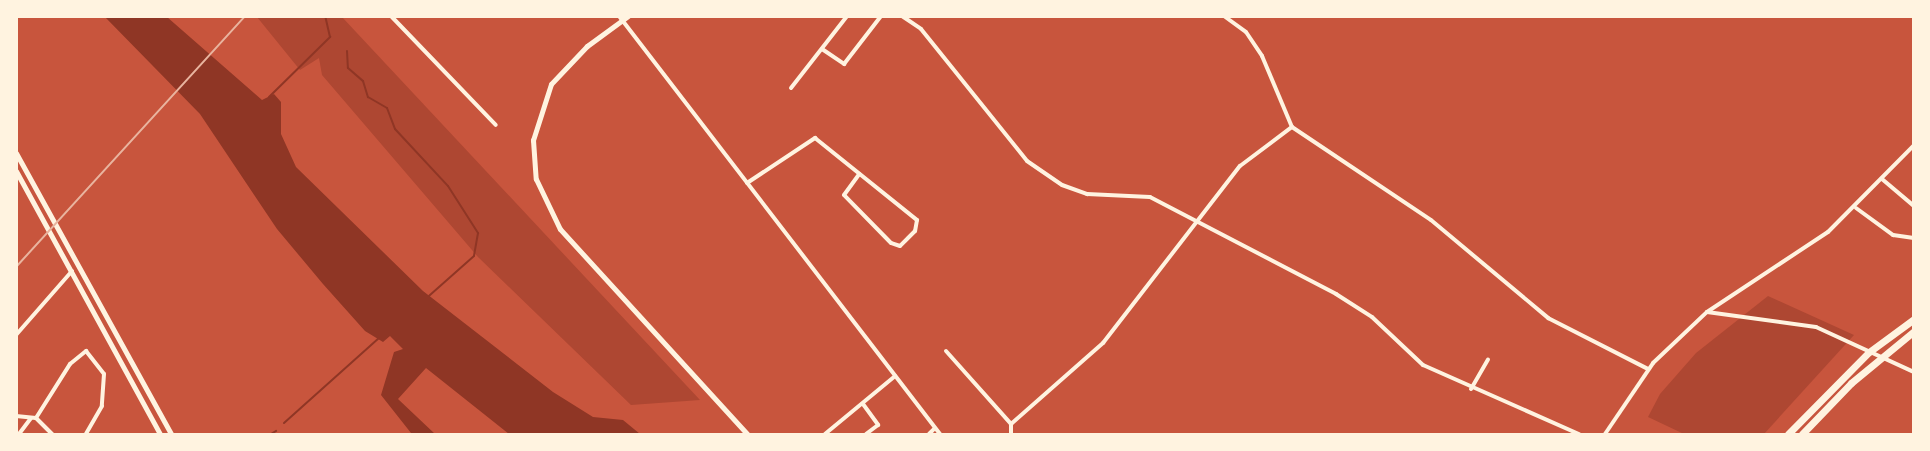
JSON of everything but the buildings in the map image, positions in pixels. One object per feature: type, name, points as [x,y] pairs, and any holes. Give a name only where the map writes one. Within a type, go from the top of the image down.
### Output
[{"type":"highway","points":[[1788,435],[1869,352],[1914,319]]},
{"type":"highway","points":[[1802,435],[1880,358],[1914,332]]},
{"type":"street","points":[[391,16],[496,125]]},
{"type":"street","points":[[628,16],[580,52],[551,84],[533,140],[536,179],[560,229],[747,435]]},
{"type":"street","points":[[791,88],[847,16]]},
{"type":"street","points":[[822,49],[844,64],[881,16]]},
{"type":"street","points":[[902,16],[921,29],[998,130],[1049,176],[1087,194],[1150,197],[1336,294],[1372,317],[1423,365],[1471,389],[1579,435]]},
{"type":"street","points":[[1224,16],[1246,32],[1262,56],[1292,127],[1431,220],[1561,327],[1648,369]]},
{"type":"street","points":[[621,19],[940,435]]},
{"type":"street","points":[[1011,424],[1103,343],[1240,166],[1292,127]]},
{"type":"street","points":[[747,183],[811,137],[859,174],[917,220],[918,227],[900,246],[891,243],[844,195],[859,174]]},
{"type":"street","points":[[1605,435],[1648,369],[1707,312],[1794,260],[1855,208],[1914,145]]},
{"type":"street","points":[[16,153],[171,435]]},
{"type":"street","points":[[16,171],[160,435]]},
{"type":"street","points":[[1882,179],[1914,206]]},
{"type":"street","points":[[1855,208],[1893,236],[1914,238]]},
{"type":"street","points":[[16,336],[72,271]]},
{"type":"street","points":[[1707,312],[1782,318],[1816,327],[1914,372]]},
{"type":"street","points":[[19,435],[70,363],[86,351],[104,374],[102,406],[86,435]]},
{"type":"street","points":[[946,351],[1011,424],[1011,435]]},
{"type":"street","points":[[1471,389],[1488,359]]},
{"type":"street","points":[[825,435],[832,433],[895,376]]},
{"type":"street","points":[[862,404],[878,425],[866,435]]},
{"type":"street","points":[[16,416],[33,418],[52,435]]},
{"type":"street","points":[[929,435],[935,428]]},
{"type":"shaded area","points":[[105,17],[167,17],[262,100],[274,94],[281,102],[281,134],[296,167],[423,291],[553,392],[593,417],[623,420],[640,434],[509,434],[426,368],[398,399],[435,434],[411,433],[381,395],[394,352],[403,349],[390,336],[383,342],[365,331],[277,229],[200,114]]},
{"type":"shaded area","points":[[257,17],[342,17],[700,400],[631,405],[478,257],[322,75],[319,58],[300,70]]},
{"type":"shaded area","points":[[1768,296],[1854,335],[1764,434],[1684,434],[1648,417],[1660,394],[1696,353]]},
{"type":"waterway","points":[[269,97],[330,37],[325,16]]},
{"type":"waterway","points":[[347,51],[348,68],[363,81],[368,97],[387,108],[395,129],[448,186],[478,233],[474,256],[429,296]]},
{"type":"waterway","points":[[284,423],[379,338]]},
{"type":"waterway","points":[[271,434],[276,431]]},
{"type":"railway","points":[[16,267],[245,16]]}]
